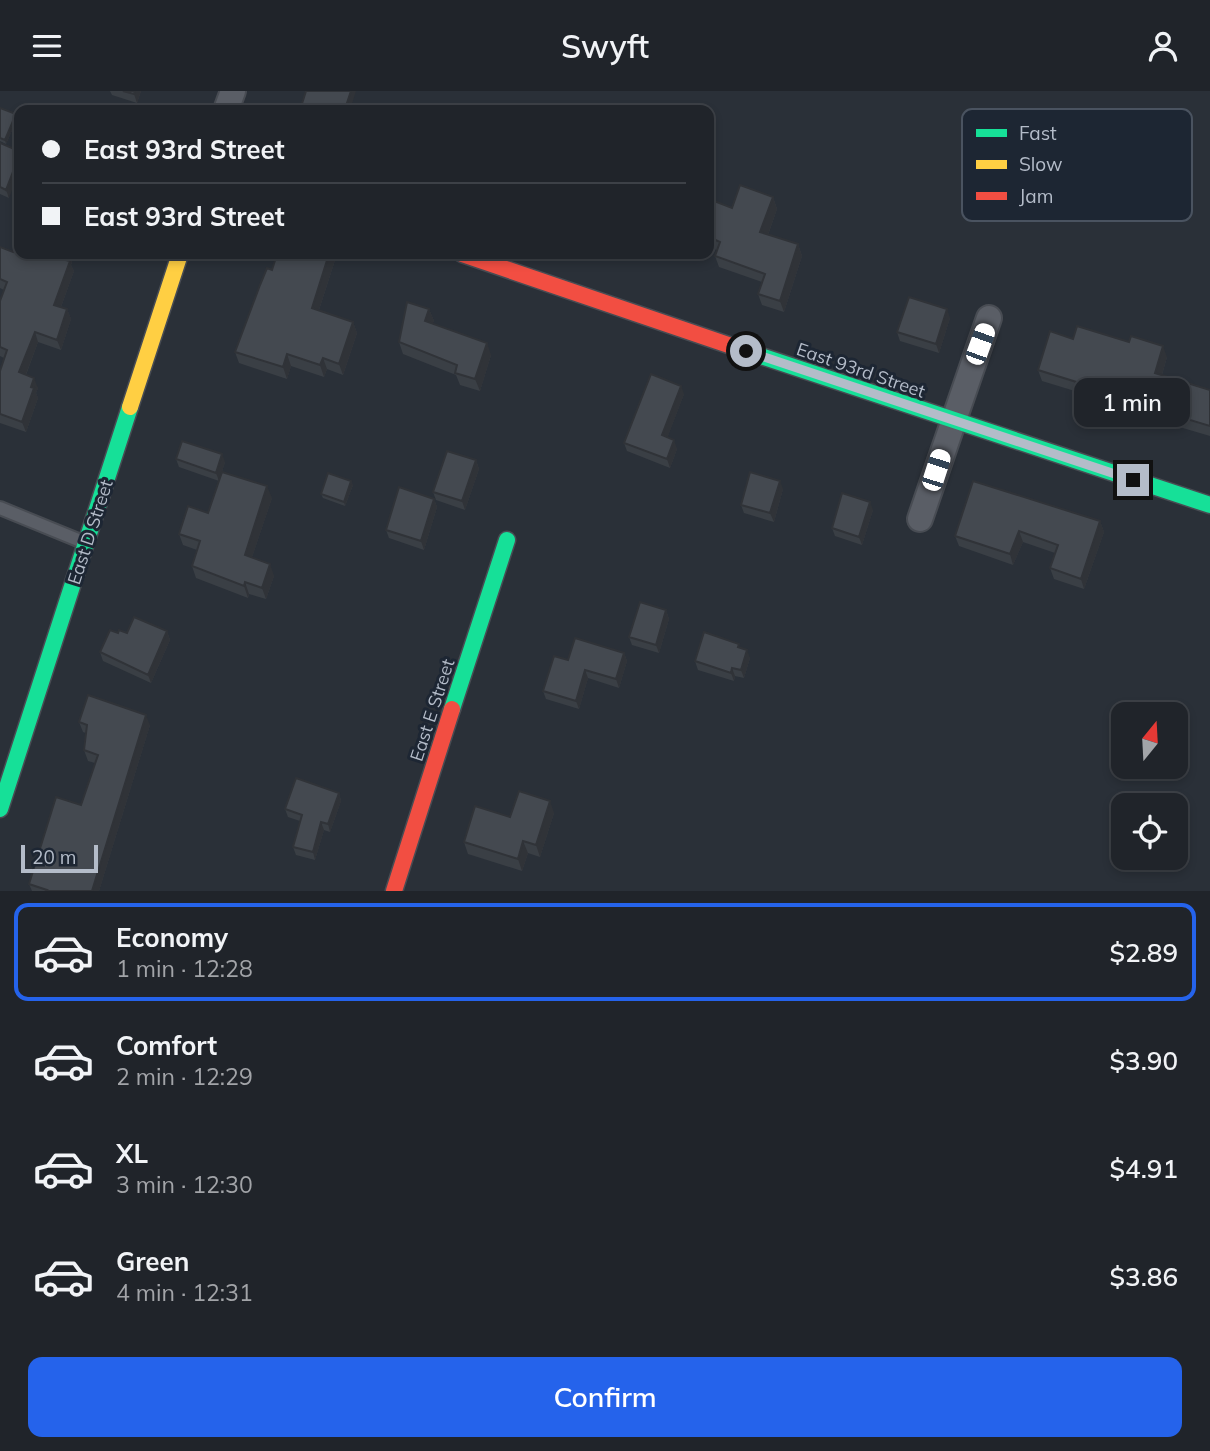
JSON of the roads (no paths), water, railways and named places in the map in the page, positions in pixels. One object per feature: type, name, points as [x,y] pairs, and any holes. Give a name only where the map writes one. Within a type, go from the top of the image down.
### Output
[{"type":"street","name":"East D Street","points":[[0,809],[178,259]]},
{"type":"street","name":"East 93rd Street","points":[[477,259],[952,421],[1210,505]]},
{"type":"street","points":[[920,519],[989,318]]},
{"type":"street","name":"East E Street","points":[[394,891],[507,540]]},
{"type":"lane","points":[[0,508],[87,544]]}]
